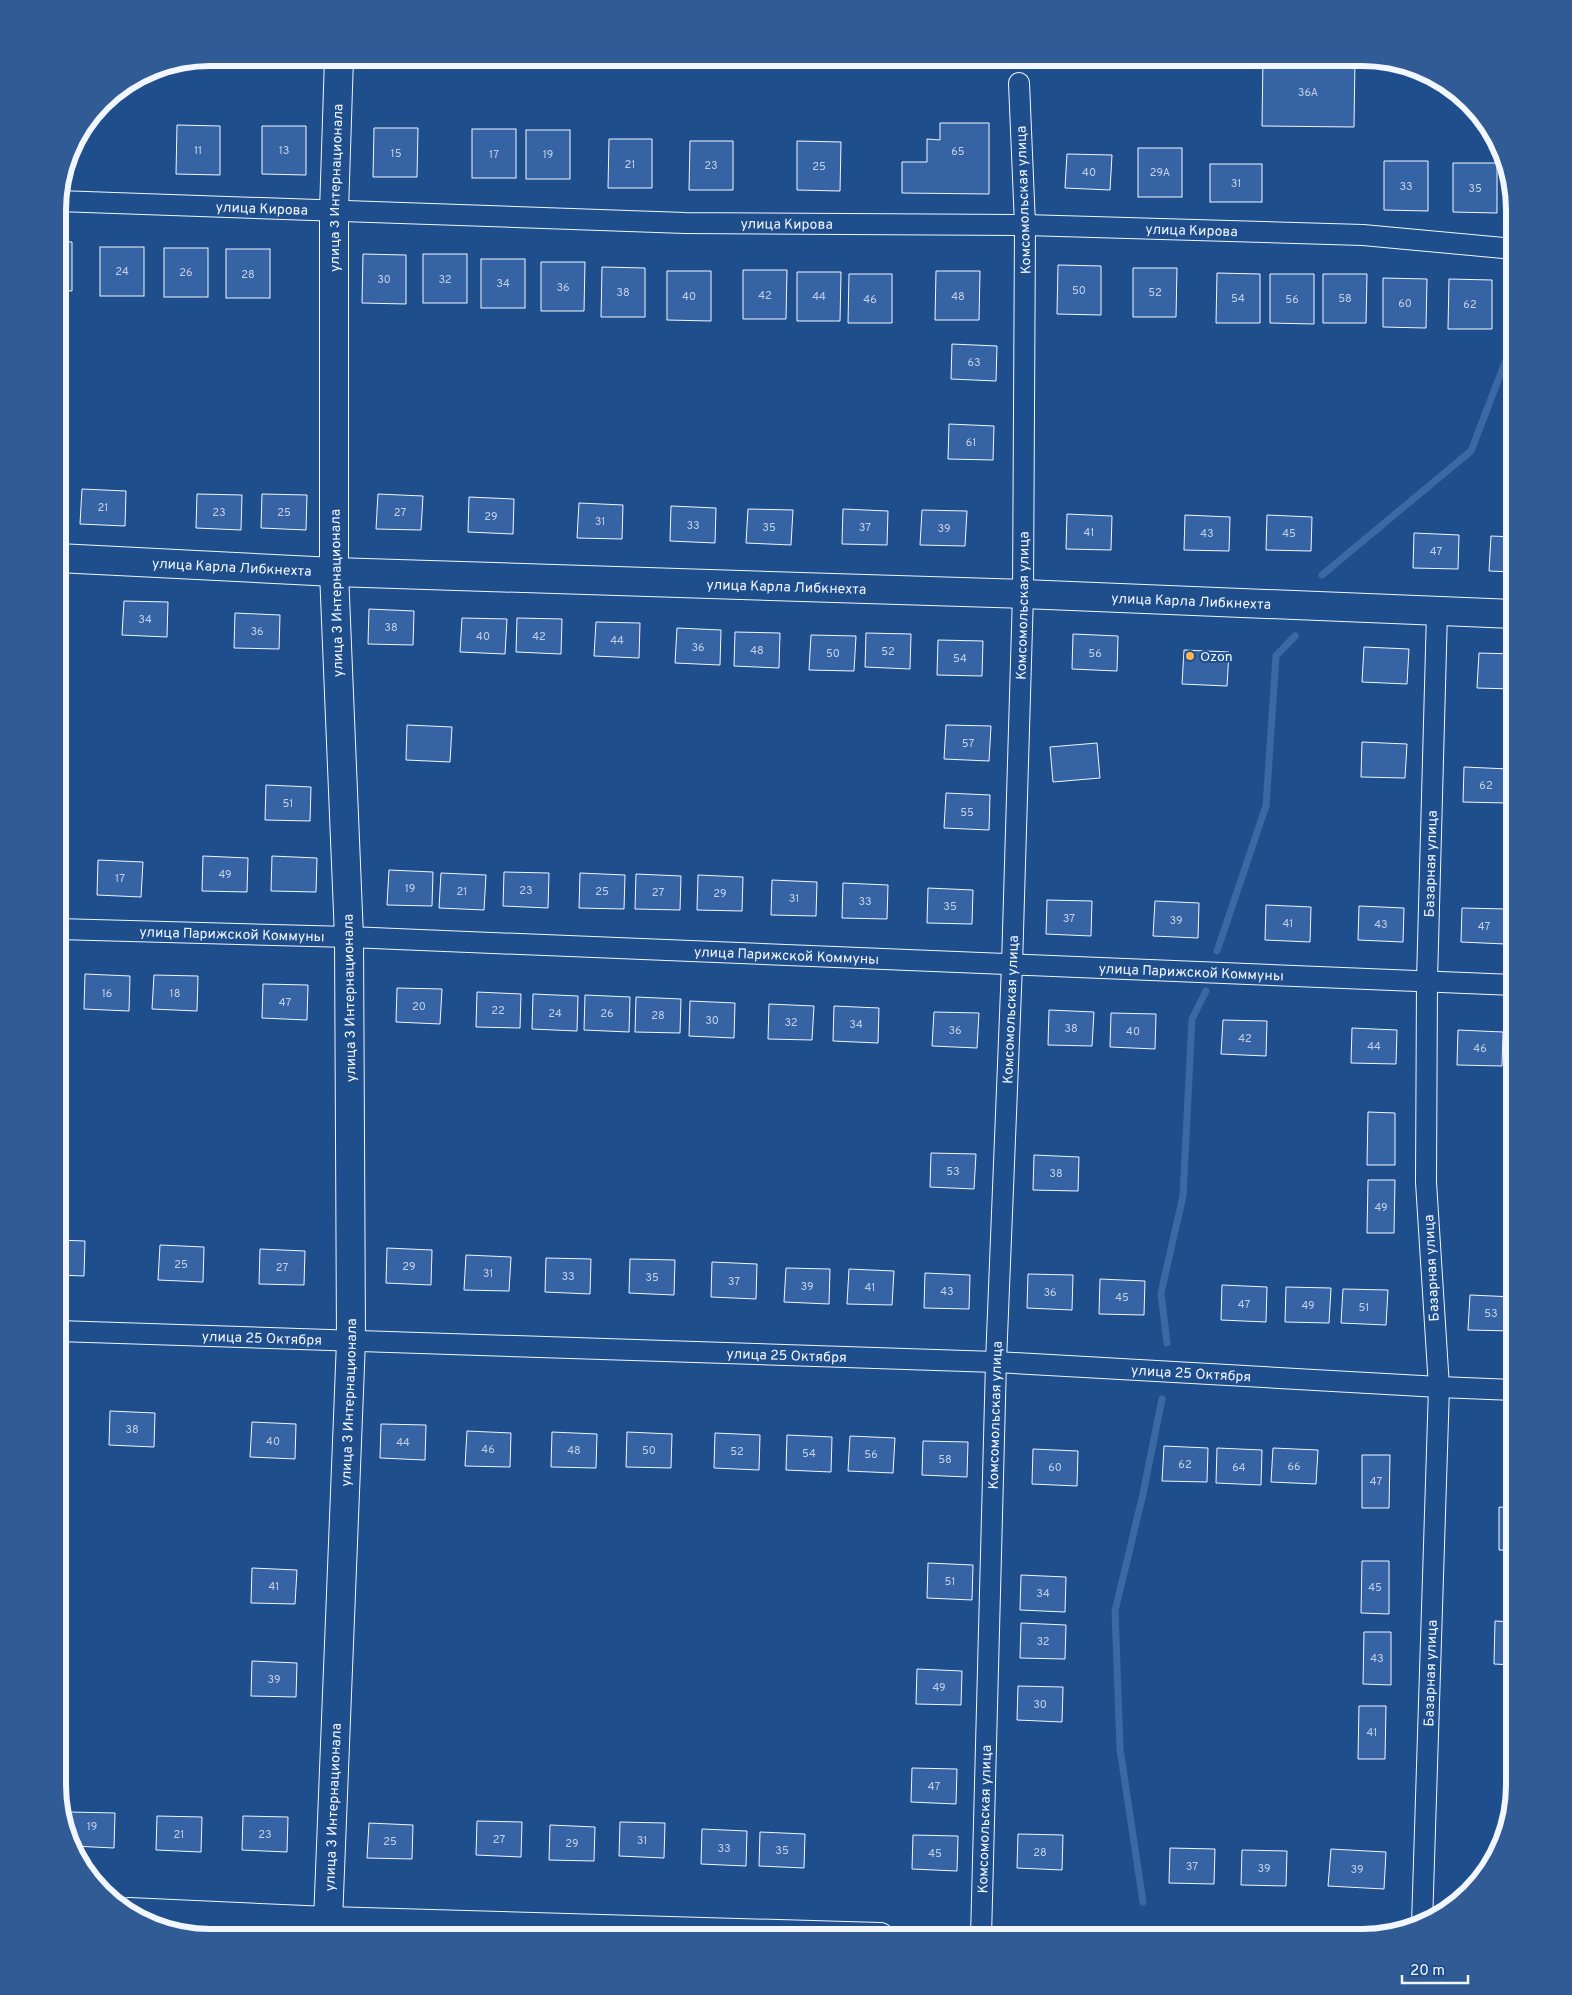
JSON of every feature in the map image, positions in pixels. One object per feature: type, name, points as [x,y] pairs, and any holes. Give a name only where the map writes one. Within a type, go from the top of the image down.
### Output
[{"type":"main road","name":"улица 3 Интернационала","points":[[328,1929],[351,1341],[349,937],[334,572],[334,211],[339,66]]},
{"type":"main road","name":"улица Карла Либкнехта","points":[[67,558],[334,572],[1023,594],[1506,614]]},
{"type":"main road","points":[[146,1913],[328,1929]]},
{"type":"street","name":"Комсомольская улица","points":[[981,1929],[996,1362],[1012,965],[1023,594],[1025,225],[1019,83]]},
{"type":"street","name":"улица Кирова","points":[[67,201],[685,223],[1025,225],[1364,235],[1506,248]]},
{"type":"street","name":"Базарная улица","points":[[1422,1915],[1439,1388],[1426,1182],[1427,981],[1437,612]]},
{"type":"street","name":"улица Парижской Коммуны","points":[[67,929],[349,937],[1506,985]]},
{"type":"street","name":"улица 25 Октября","points":[[66,1331],[996,1362],[1439,1388],[1506,1390]]},
{"type":"building","points":[[1263,67],[1355,67],[1354,127],[1262,126]]},
{"type":"building","points":[[940,123],[989,123],[989,194],[902,193],[902,162],[927,162],[927,139],[940,140]]},
{"type":"building","points":[[177,125],[220,126],[220,175],[176,174]]},
{"type":"building","points":[[262,126],[306,126],[306,175],[262,174]]},
{"type":"building","points":[[374,128],[418,128],[417,177],[373,177]]},
{"type":"building","points":[[472,129],[516,129],[516,178],[472,178]]},
{"type":"building","points":[[526,130],[570,130],[570,179],[526,179]]},
{"type":"building","points":[[609,139],[652,139],[652,188],[608,188]]},
{"type":"building","points":[[690,141],[733,141],[733,190],[689,190]]},
{"type":"building","points":[[797,141],[841,142],[840,191],[797,190]]},
{"type":"building","points":[[1138,148],[1182,148],[1182,197],[1138,197]]},
{"type":"building","points":[[1067,154],[1112,155],[1110,190],[1065,188]]},
{"type":"building","points":[[1384,161],[1428,161],[1428,211],[1384,210]]},
{"type":"building","points":[[1453,163],[1497,163],[1497,213],[1453,212]]},
{"type":"building","points":[[1210,164],[1262,164],[1262,202],[1210,202]]},
{"type":"building","points":[[67,242],[72,242],[72,291],[67,291]]},
{"type":"building","points":[[100,247],[144,247],[144,296],[100,296]]},
{"type":"building","points":[[164,248],[208,248],[208,297],[164,297]]},
{"type":"building","points":[[226,249],[270,249],[270,298],[226,298]]},
{"type":"building","points":[[363,254],[406,255],[406,304],[362,303]]},
{"type":"building","points":[[423,254],[467,254],[467,303],[423,303]]},
{"type":"building","points":[[481,259],[525,259],[525,308],[481,308]]},
{"type":"building","points":[[541,262],[585,262],[584,311],[541,311]]},
{"type":"building","points":[[1058,265],[1101,266],[1101,315],[1057,314]]},
{"type":"building","points":[[602,267],[645,268],[645,317],[601,317]]},
{"type":"building","points":[[1133,268],[1177,268],[1176,317],[1133,317]]},
{"type":"building","points":[[743,270],[787,270],[786,319],[743,319]]},
{"type":"building","points":[[667,271],[711,271],[711,321],[667,320]]},
{"type":"building","points":[[936,271],[980,271],[979,320],[935,320]]},
{"type":"building","points":[[797,272],[841,272],[840,321],[797,321]]},
{"type":"building","points":[[1217,273],[1260,274],[1260,323],[1216,323]]},
{"type":"building","points":[[849,274],[892,274],[892,323],[848,323]]},
{"type":"building","points":[[1270,274],[1314,274],[1314,324],[1270,323]]},
{"type":"building","points":[[1323,274],[1367,274],[1366,323],[1323,323]]},
{"type":"building","points":[[1383,278],[1427,279],[1426,328],[1383,327]]},
{"type":"building","points":[[1449,279],[1492,280],[1492,329],[1448,329]]},
{"type":"building","points":[[952,344],[997,346],[996,381],[951,379]]},
{"type":"building","points":[[949,424],[994,426],[993,460],[948,459]]},
{"type":"building","points":[[82,489],[126,491],[125,526],[80,524]]},
{"type":"building","points":[[197,494],[242,495],[241,530],[196,528]]},
{"type":"building","points":[[262,494],[307,495],[306,530],[261,528]]},
{"type":"building","points":[[378,494],[423,496],[421,530],[376,529]]},
{"type":"building","points":[[469,497],[514,499],[513,534],[468,532]]},
{"type":"building","points":[[579,503],[623,505],[622,539],[577,538]]},
{"type":"building","points":[[671,506],[716,508],[715,543],[670,541]]},
{"type":"building","points":[[748,509],[793,510],[791,545],[746,543]]},
{"type":"building","points":[[843,509],[888,511],[887,545],[842,544]]},
{"type":"building","points":[[922,510],[967,511],[965,546],[920,545]]},
{"type":"building","points":[[1067,514],[1112,516],[1111,550],[1066,549]]},
{"type":"building","points":[[1185,515],[1230,517],[1229,551],[1184,550]]},
{"type":"building","points":[[1267,515],[1312,517],[1311,551],[1266,550]]},
{"type":"building","points":[[1414,533],[1459,535],[1458,569],[1413,568]]},
{"type":"building","points":[[1491,536],[1506,537],[1506,572],[1489,571]]},
{"type":"building","points":[[124,601],[168,602],[167,637],[122,635]]},
{"type":"building","points":[[369,609],[414,611],[413,645],[368,644]]},
{"type":"building","points":[[235,613],[280,615],[279,649],[234,648]]},
{"type":"building","points":[[462,618],[507,619],[505,654],[460,652]]},
{"type":"building","points":[[517,618],[562,619],[561,654],[516,652]]},
{"type":"building","points":[[596,622],[640,623],[639,658],[594,656]]},
{"type":"building","points":[[677,628],[721,630],[720,665],[675,663]]},
{"type":"building","points":[[735,632],[780,633],[779,668],[734,666]]},
{"type":"building","points":[[866,633],[911,634],[910,669],[865,667]]},
{"type":"building","points":[[1073,634],[1118,636],[1117,671],[1072,669]]},
{"type":"building","points":[[811,635],[856,636],[854,671],[809,670]]},
{"type":"building","points":[[938,640],[983,641],[982,676],[937,675]]},
{"type":"building","points":[[1364,647],[1409,649],[1407,684],[1362,682]]},
{"type":"building","points":[[1184,650],[1229,652],[1227,686],[1182,684]]},
{"type":"building","points":[[1479,653],[1506,654],[1506,689],[1477,688]]},
{"type":"building","points":[[407,725],[452,727],[450,762],[406,760]]},
{"type":"building","points":[[946,725],[991,726],[989,761],[944,759]]},
{"type":"building","points":[[1362,742],[1407,744],[1405,778],[1361,777]]},
{"type":"building","points":[[1097,743],[1100,778],[1053,782],[1050,747]]},
{"type":"building","points":[[1464,767],[1506,769],[1506,803],[1463,802]]},
{"type":"building","points":[[266,785],[311,787],[310,821],[265,820]]},
{"type":"building","points":[[946,793],[990,795],[989,830],[944,828]]},
{"type":"building","points":[[203,856],[248,858],[247,892],[202,891]]},
{"type":"building","points":[[272,856],[317,858],[316,892],[271,891]]},
{"type":"building","points":[[98,860],[143,862],[141,897],[97,895]]},
{"type":"building","points":[[389,870],[433,872],[432,906],[387,905]]},
{"type":"building","points":[[504,872],[549,873],[548,908],[503,906]]},
{"type":"building","points":[[441,873],[486,875],[484,910],[439,908]]},
{"type":"building","points":[[580,873],[625,875],[624,909],[579,908]]},
{"type":"building","points":[[636,874],[681,876],[680,910],[635,909]]},
{"type":"building","points":[[698,875],[743,877],[742,911],[697,910]]},
{"type":"building","points":[[772,880],[817,882],[816,916],[771,915]]},
{"type":"building","points":[[843,883],[888,885],[887,919],[842,918]]},
{"type":"building","points":[[928,888],[973,890],[972,924],[927,923]]},
{"type":"building","points":[[1047,900],[1092,901],[1091,936],[1046,934]]},
{"type":"building","points":[[1155,901],[1199,903],[1198,938],[1153,936]]},
{"type":"building","points":[[1266,905],[1311,907],[1310,942],[1265,940]]},
{"type":"building","points":[[1359,906],[1404,908],[1403,942],[1358,940]]},
{"type":"building","points":[[1462,908],[1506,909],[1505,944],[1461,942]]},
{"type":"building","points":[[85,974],[130,976],[129,1011],[84,1009]]},
{"type":"building","points":[[154,975],[198,976],[197,1011],[152,1009]]},
{"type":"building","points":[[263,984],[308,985],[307,1020],[262,1018]]},
{"type":"building","points":[[397,988],[442,989],[440,1024],[396,1022]]},
{"type":"building","points":[[477,992],[521,994],[520,1028],[476,1027]]},
{"type":"building","points":[[533,994],[578,996],[577,1031],[532,1029]]},
{"type":"building","points":[[585,995],[630,997],[629,1032],[584,1030]]},
{"type":"building","points":[[636,997],[681,999],[680,1033],[635,1032]]},
{"type":"building","points":[[690,1001],[735,1003],[734,1038],[689,1036]]},
{"type":"building","points":[[769,1004],[814,1006],[812,1040],[768,1039]]},
{"type":"building","points":[[834,1006],[879,1008],[878,1043],[833,1041]]},
{"type":"building","points":[[1049,1010],[1094,1012],[1092,1046],[1048,1045]]},
{"type":"building","points":[[934,1012],[979,1013],[977,1048],[932,1046]]},
{"type":"building","points":[[1111,1013],[1156,1014],[1155,1049],[1110,1047]]},
{"type":"building","points":[[1223,1020],[1267,1021],[1266,1056],[1221,1054]]},
{"type":"building","points":[[1352,1028],[1397,1030],[1396,1064],[1351,1063]]},
{"type":"building","points":[[1458,1030],[1503,1032],[1502,1066],[1457,1065]]},
{"type":"building","points":[[1368,1112],[1395,1113],[1395,1165],[1367,1165]]},
{"type":"building","points":[[931,1153],[976,1154],[974,1189],[930,1187]]},
{"type":"building","points":[[1034,1155],[1079,1157],[1078,1191],[1033,1190]]},
{"type":"building","points":[[1368,1180],[1395,1180],[1394,1233],[1367,1233]]},
{"type":"building","points":[[66,1240],[85,1241],[84,1276],[66,1275]]},
{"type":"building","points":[[160,1245],[204,1247],[203,1282],[158,1280]]},
{"type":"building","points":[[387,1248],[432,1250],[431,1285],[386,1283]]},
{"type":"building","points":[[260,1249],[305,1251],[304,1285],[259,1284]]},
{"type":"building","points":[[466,1255],[511,1257],[509,1291],[464,1290]]},
{"type":"building","points":[[546,1258],[591,1259],[590,1294],[545,1292]]},
{"type":"building","points":[[630,1259],[675,1260],[674,1295],[629,1293]]},
{"type":"building","points":[[712,1262],[757,1264],[756,1299],[711,1297]]},
{"type":"building","points":[[786,1268],[830,1269],[829,1304],[784,1302]]},
{"type":"building","points":[[849,1269],[894,1271],[892,1305],[847,1304]]},
{"type":"building","points":[[925,1273],[970,1275],[969,1309],[924,1308]]},
{"type":"building","points":[[1028,1274],[1073,1275],[1072,1310],[1027,1308]]},
{"type":"building","points":[[1100,1279],[1145,1281],[1144,1315],[1099,1314]]},
{"type":"building","points":[[1222,1285],[1267,1287],[1266,1322],[1221,1320]]},
{"type":"building","points":[[1286,1287],[1331,1288],[1329,1323],[1285,1322]]},
{"type":"building","points":[[1343,1289],[1388,1290],[1386,1325],[1341,1323]]},
{"type":"building","points":[[1470,1295],[1506,1297],[1506,1331],[1468,1330]]},
{"type":"building","points":[[110,1411],[155,1413],[154,1447],[109,1445]]},
{"type":"building","points":[[252,1422],[296,1424],[295,1459],[250,1457]]},
{"type":"building","points":[[381,1424],[426,1425],[425,1460],[380,1458]]},
{"type":"building","points":[[467,1431],[511,1433],[510,1467],[465,1466]]},
{"type":"building","points":[[552,1432],[597,1434],[596,1468],[551,1467]]},
{"type":"building","points":[[627,1432],[672,1434],[671,1468],[626,1467]]},
{"type":"building","points":[[715,1433],[760,1435],[759,1470],[714,1468]]},
{"type":"building","points":[[787,1435],[832,1437],[831,1472],[786,1470]]},
{"type":"building","points":[[850,1436],[895,1438],[893,1473],[848,1471]]},
{"type":"building","points":[[923,1441],[968,1442],[967,1477],[922,1475]]},
{"type":"building","points":[[1164,1446],[1208,1448],[1207,1482],[1162,1481]]},
{"type":"building","points":[[1217,1448],[1262,1450],[1261,1485],[1216,1483]]},
{"type":"building","points":[[1273,1448],[1318,1450],[1316,1484],[1271,1482]]},
{"type":"building","points":[[1033,1449],[1078,1451],[1077,1486],[1032,1484]]},
{"type":"building","points":[[1362,1455],[1390,1455],[1389,1508],[1362,1508]]},
{"type":"building","points":[[1499,1507],[1506,1507],[1506,1550],[1499,1550]]},
{"type":"building","points":[[1362,1561],[1389,1561],[1389,1614],[1361,1613]]},
{"type":"building","points":[[928,1563],[973,1565],[972,1600],[927,1598]]},
{"type":"building","points":[[252,1568],[297,1570],[295,1604],[251,1603]]},
{"type":"building","points":[[1021,1575],[1066,1577],[1065,1612],[1020,1610]]},
{"type":"building","points":[[1495,1621],[1506,1622],[1506,1665],[1494,1664]]},
{"type":"building","points":[[1021,1623],[1066,1625],[1065,1659],[1020,1658]]},
{"type":"building","points":[[1364,1632],[1391,1632],[1391,1685],[1363,1684]]},
{"type":"building","points":[[252,1661],[297,1663],[296,1697],[251,1696]]},
{"type":"building","points":[[917,1669],[962,1671],[961,1705],[916,1704]]},
{"type":"building","points":[[1018,1686],[1063,1687],[1062,1722],[1017,1720]]},
{"type":"building","points":[[1359,1706],[1386,1706],[1385,1759],[1358,1759]]},
{"type":"building","points":[[912,1768],[957,1769],[956,1804],[911,1802]]},
{"type":"building","points":[[70,1812],[115,1813],[114,1848],[80,1846],[70,1817]]},
{"type":"building","points":[[157,1816],[202,1817],[201,1852],[156,1850]]},
{"type":"building","points":[[243,1816],[288,1817],[287,1852],[242,1850]]},
{"type":"building","points":[[477,1821],[522,1822],[521,1857],[476,1855]]},
{"type":"building","points":[[620,1822],[665,1823],[664,1858],[619,1856]]},
{"type":"building","points":[[369,1823],[413,1825],[412,1859],[367,1858]]},
{"type":"building","points":[[550,1825],[595,1827],[594,1861],[549,1860]]},
{"type":"building","points":[[702,1829],[747,1831],[746,1866],[701,1864]]},
{"type":"building","points":[[760,1832],[805,1834],[804,1868],[759,1866]]},
{"type":"building","points":[[1018,1834],[1063,1835],[1062,1870],[1017,1868]]},
{"type":"building","points":[[913,1835],[958,1836],[957,1871],[912,1869]]},
{"type":"building","points":[[1170,1848],[1215,1849],[1214,1884],[1169,1883]]},
{"type":"building","points":[[1331,1849],[1386,1852],[1384,1889],[1328,1886]]},
{"type":"building","points":[[1242,1850],[1287,1851],[1286,1886],[1241,1885]]},
{"type":"waterway","points":[[1322,575],[1471,451],[1506,360]]},
{"type":"waterway","points":[[1217,951],[1266,806],[1276,656],[1295,636]]},
{"type":"waterway","points":[[1167,1343],[1161,1293],[1183,1196],[1192,1019],[1206,991]]},
{"type":"waterway","points":[[1143,1902],[1120,1749],[1115,1611],[1143,1494],[1162,1399]]},
{"type":"place","name":"Ozon","points":[[1190,656]]}]
